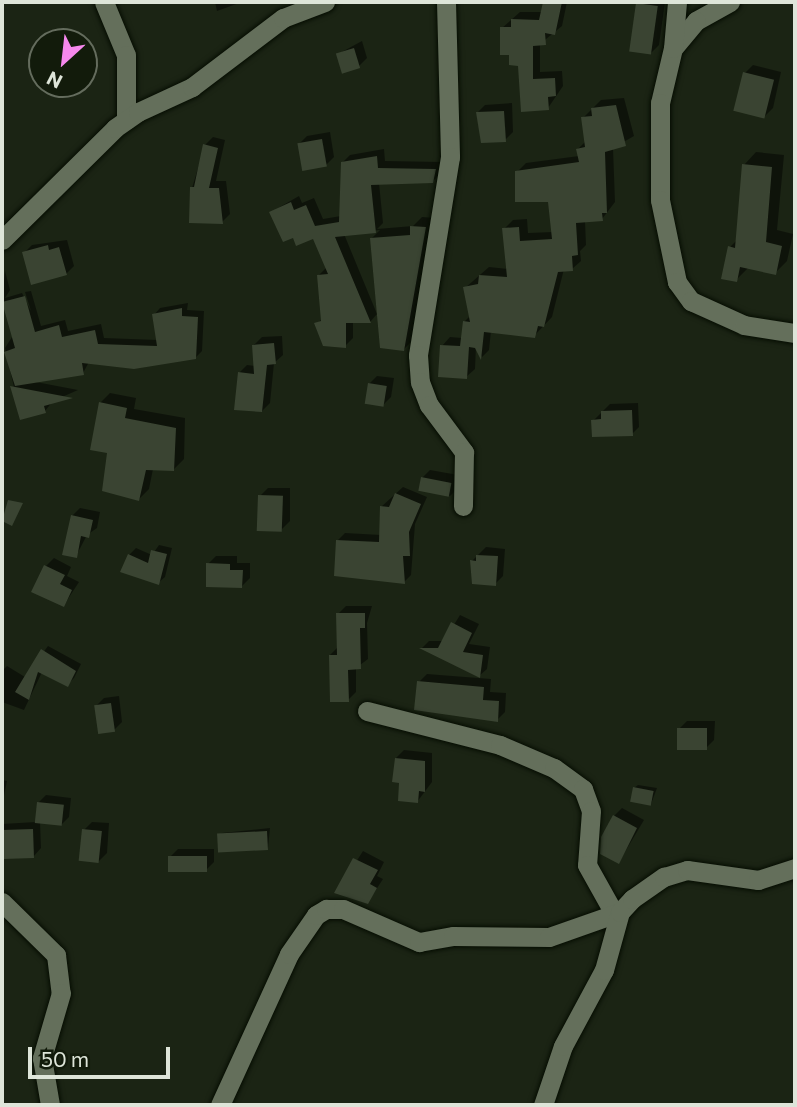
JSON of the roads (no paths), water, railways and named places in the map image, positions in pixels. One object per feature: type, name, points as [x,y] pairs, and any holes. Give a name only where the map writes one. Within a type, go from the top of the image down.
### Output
[{"type":"street","points":[[104,2],[126,55],[126,120]]},
{"type":"street","points":[[2,240],[126,120],[192,88],[283,18],[318,2]]},
{"type":"street","points":[[446,2],[450,157],[418,355],[420,382],[429,405],[464,452],[463,506]]},
{"type":"street","points":[[677,2],[673,48],[660,103],[658,155],[660,200],[677,282],[691,301],[719,316],[795,333]]},
{"type":"street","points":[[673,48],[696,21],[730,2]]},
{"type":"street","points":[[368,710],[500,745],[554,768],[583,789],[591,811],[587,865],[618,914],[604,970],[563,1046],[543,1105]]},
{"type":"street","points":[[220,1105],[289,954],[307,925],[326,909],[343,909],[419,942],[453,936],[549,937],[618,914],[632,899],[676,873],[700,871],[758,880],[795,868]]},
{"type":"street","points":[[2,902],[57,955],[61,993],[42,1058],[50,1105]]}]
